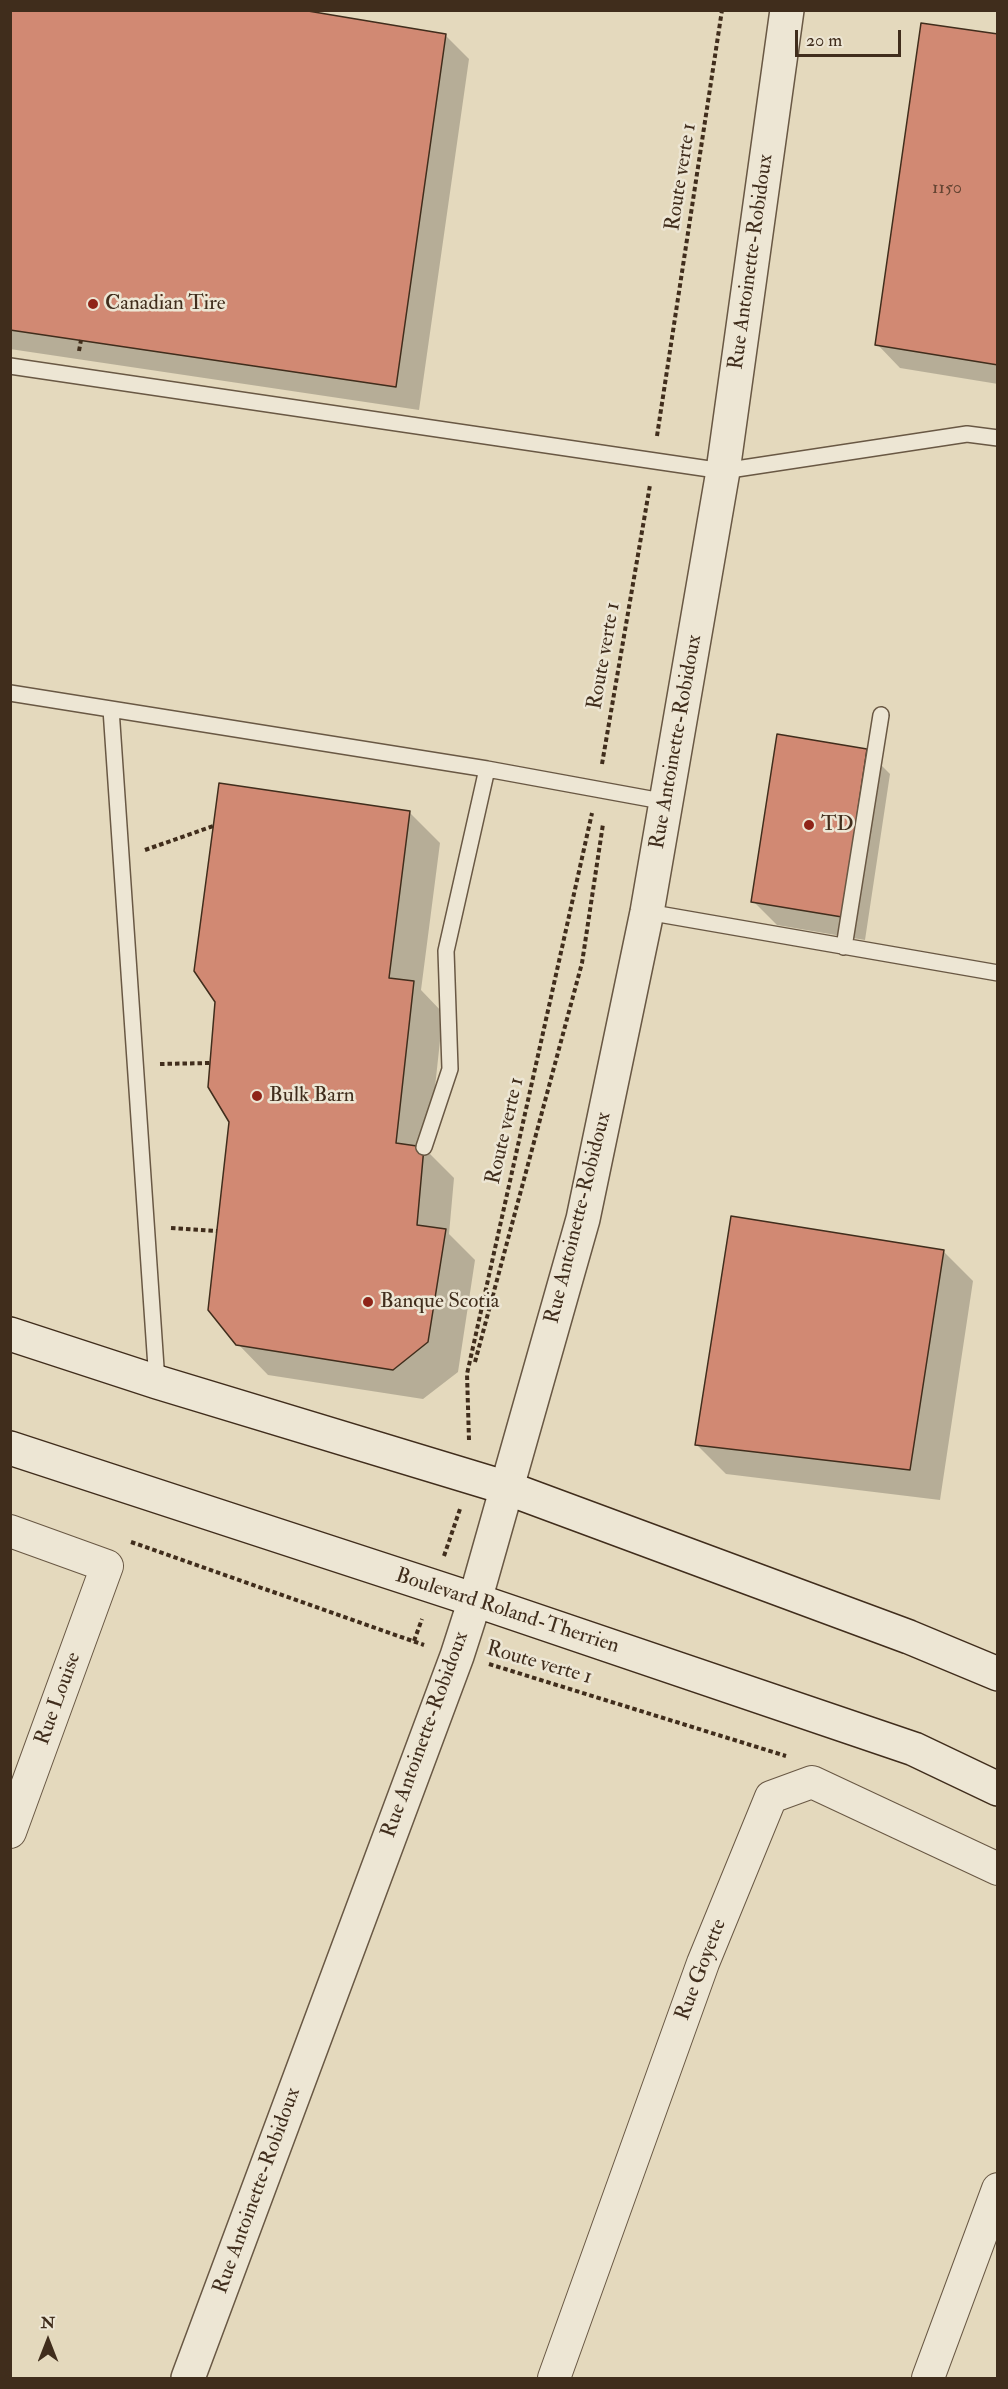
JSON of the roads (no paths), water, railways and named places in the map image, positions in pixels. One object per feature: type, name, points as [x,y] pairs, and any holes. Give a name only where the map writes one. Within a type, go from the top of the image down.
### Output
[{"type":"street","name":"Rue Antoinette-Robidoux","points":[[188,2379],[457,1656],[583,1219],[647,912],[723,471],[787,10]]},
{"type":"street","points":[[10,1334],[158,1382],[507,1488],[909,1637],[998,1674]]},
{"type":"street","name":"Boulevard Roland-Therrien","points":[[10,1448],[475,1600],[914,1749],[998,1789]]},
{"type":"street","name":"Rue Louise","points":[[10,1530],[107,1566],[10,1832]]},
{"type":"street","name":"Rue Goyette","points":[[554,2379],[704,1963],[771,1797],[812,1782],[998,1869]]},
{"type":"street","points":[[928,2379],[998,2189]]},
{"type":"lane","points":[[10,366],[723,471],[967,434],[998,438]]},
{"type":"lane","points":[[10,693],[487,769],[667,802]]},
{"type":"lane","points":[[111,709],[158,1382]]},
{"type":"lane","points":[[844,947],[881,715]]},
{"type":"lane","points":[[424,1147],[450,1069],[446,951],[487,769]]},
{"type":"lane","points":[[647,912],[998,973]]},
{"type":"place","name":"Canadian Tire","points":[[93,304]]},
{"type":"place","name":"TD","points":[[809,825]]},
{"type":"place","name":"Bulk Barn","points":[[257,1096]]},
{"type":"place","name":"Banque Scotia","points":[[368,1302]]}]
